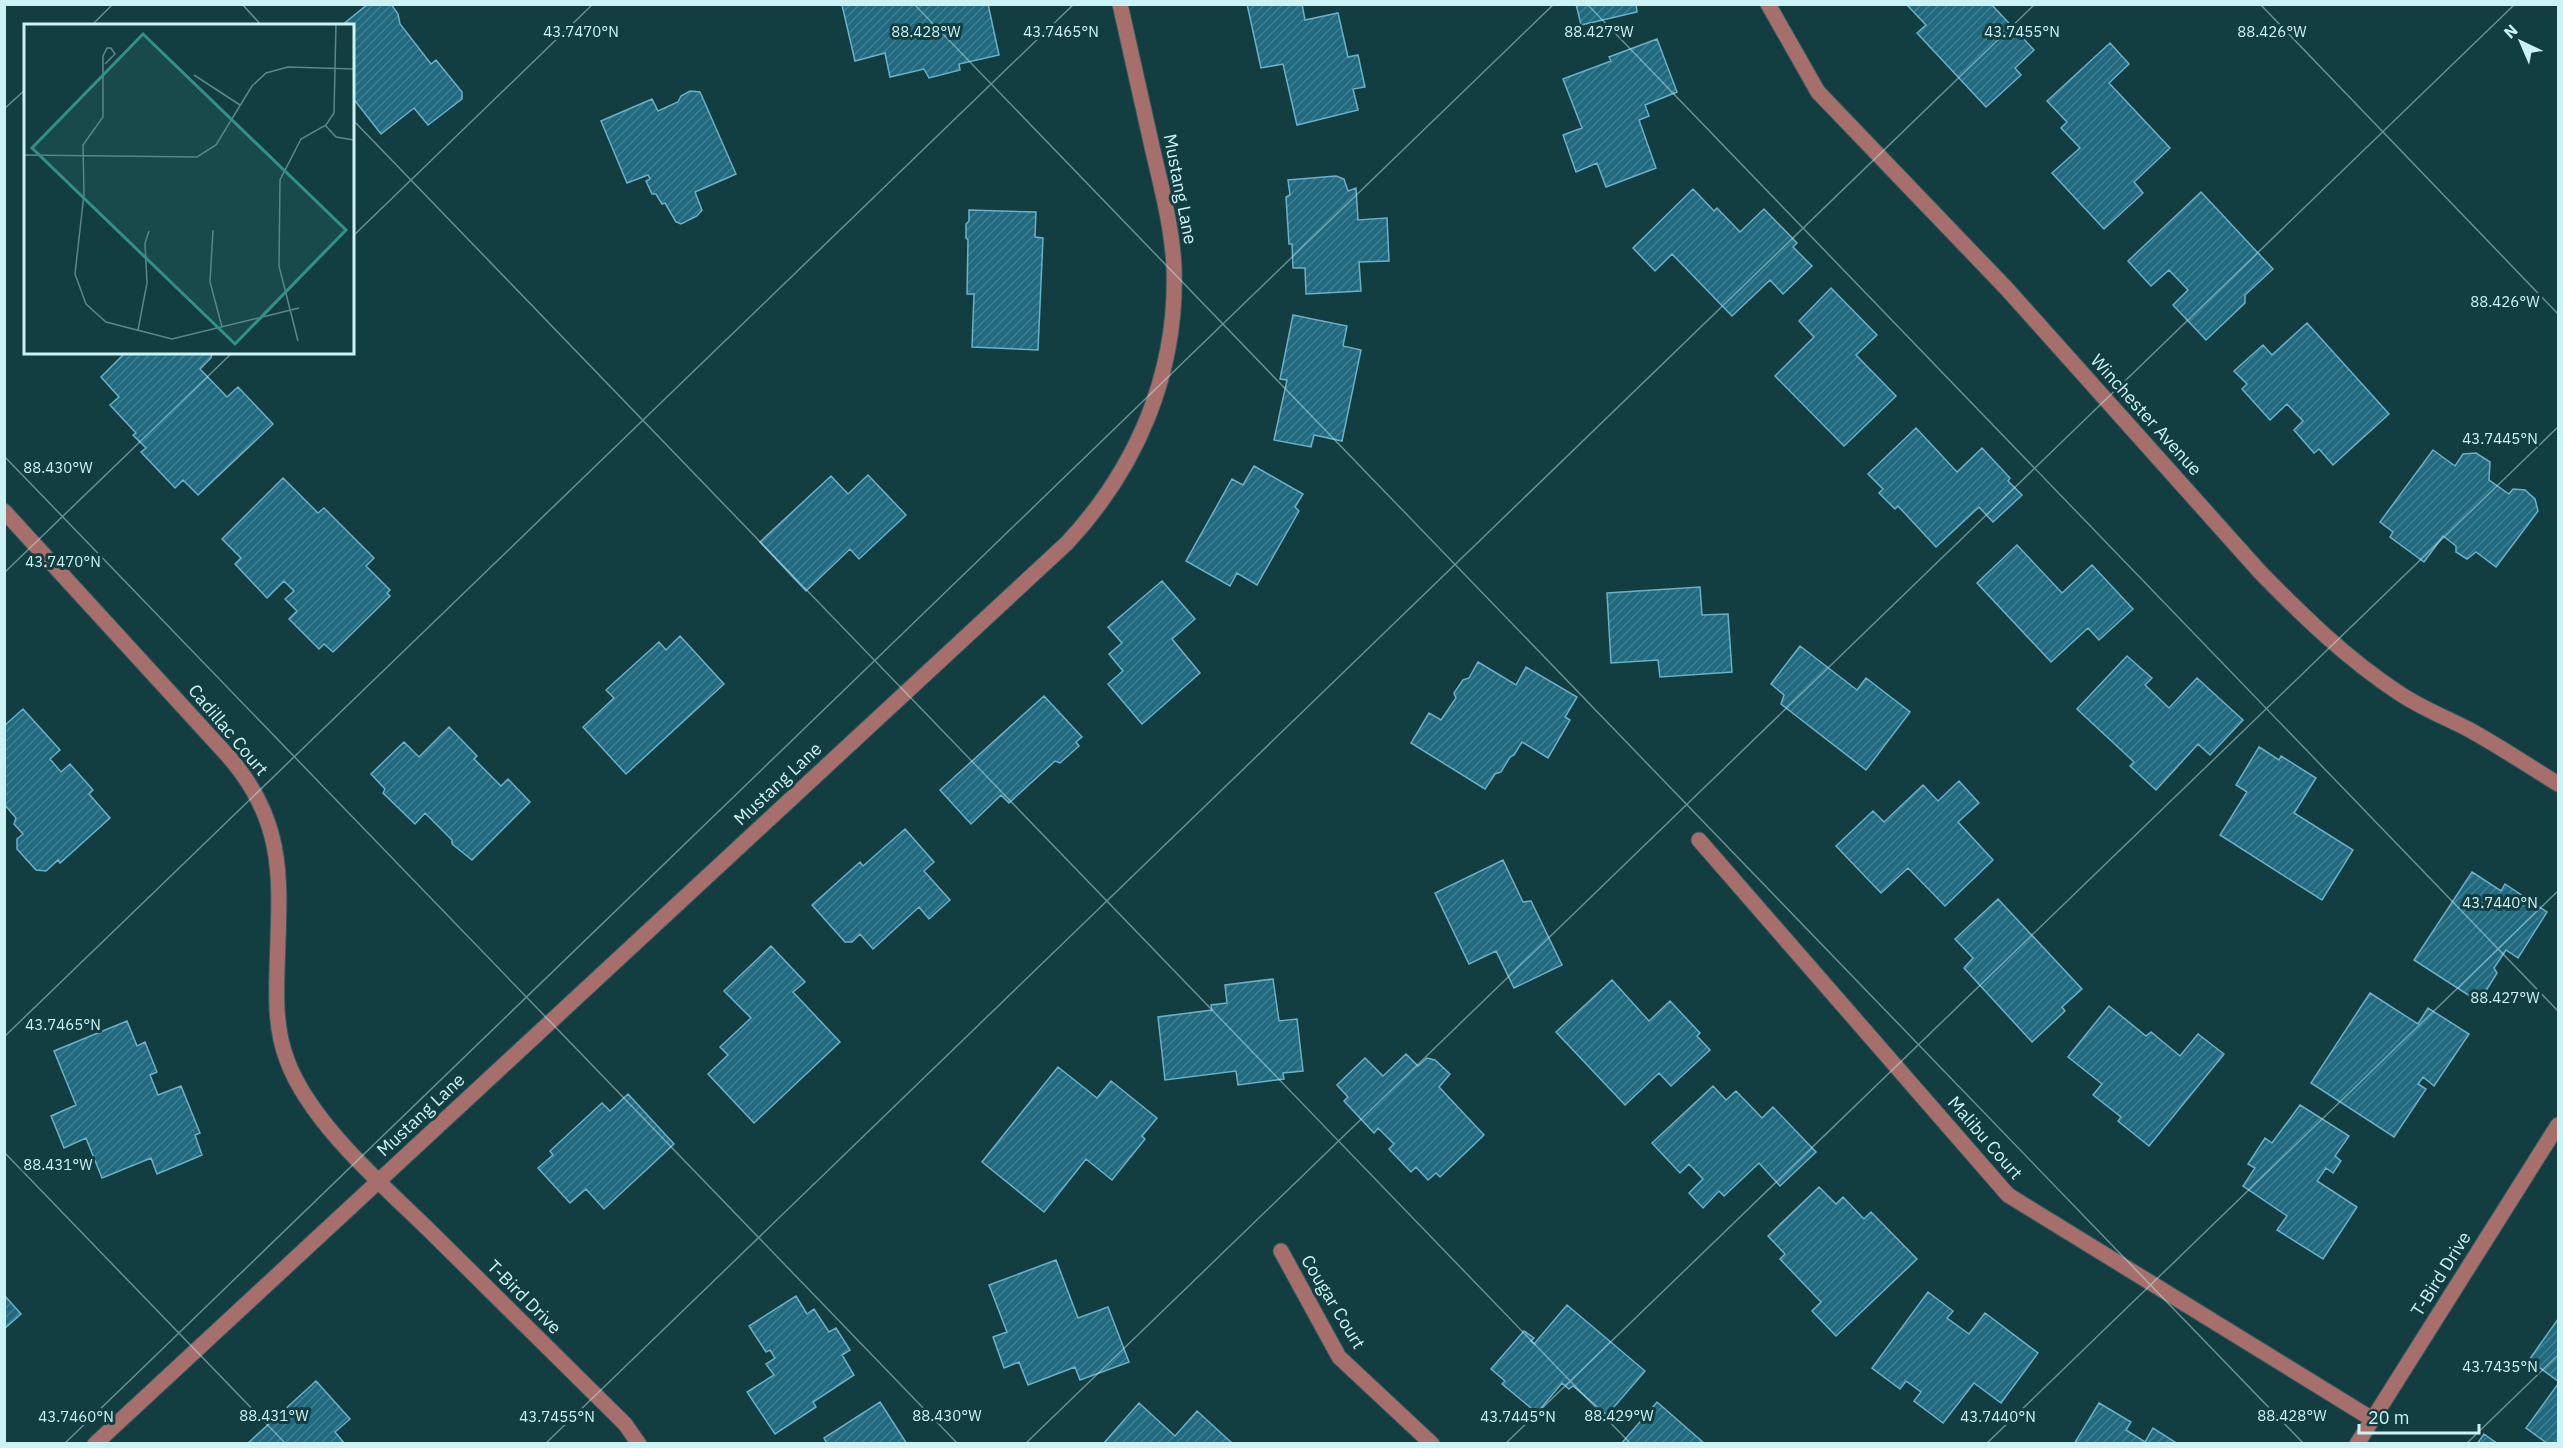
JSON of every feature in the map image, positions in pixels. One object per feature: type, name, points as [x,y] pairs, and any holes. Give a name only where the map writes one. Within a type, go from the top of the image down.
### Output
[{"type":"street","name":"Mustang Lane","points":[[95,1443],[1058,551],[1084,524],[1113,486],[1145,428],[1162,379],[1170,342],[1174,291],[1170,227],[1120,4]]},
{"type":"street","name":"Winchester Avenue","points":[[1768,4],[1818,92],[2006,288],[2297,610],[2357,663],[2400,694],[2468,729],[2559,784]]},
{"type":"street","name":"Cadillac Court","points":[[4,511],[229,757],[257,796],[274,840],[279,869],[276,1005],[281,1042],[287,1061],[309,1104],[379,1181]]},
{"type":"street","name":"Malibu Court","points":[[1699,840],[2008,1195],[2372,1419]]},
{"type":"street","name":"T-Bird Drive","points":[[2356,1443],[2559,1125]]},
{"type":"street","name":"T-Bird Drive","points":[[379,1181],[625,1424],[639,1443]]},
{"type":"street","name":"Cougar Court","points":[[1281,1251],[1339,1357],[1432,1443]]},
{"type":"building","points":[[368,4],[391,4],[398,14],[400,24],[431,64],[436,60],[462,92],[462,99],[428,125],[414,108],[381,134],[354,100],[354,24],[343,24]]},
{"type":"building","points":[[988,4],[999,55],[959,64],[960,70],[929,78],[924,69],[890,77],[885,53],[855,61],[842,5]]},
{"type":"building","points":[[1247,4],[1302,4],[1305,20],[1338,13],[1348,57],[1358,55],[1365,87],[1353,89],[1358,110],[1297,125],[1283,64],[1261,68]]},
{"type":"building","points":[[1576,4],[1636,4],[1637,12],[1581,25]]},
{"type":"building","points":[[1991,4],[2034,50],[2015,68],[2021,75],[1986,107],[1917,33],[1926,25],[1907,5]]},
{"type":"building","points":[[1657,39],[1677,92],[1645,105],[1649,116],[1639,120],[1656,168],[1606,187],[1597,163],[1576,172],[1563,135],[1582,128],[1563,79],[1611,61],[1609,57]]},
{"type":"building","points":[[2110,43],[2129,64],[2109,83],[2170,148],[2134,182],[2143,193],[2104,229],[2052,173],[2080,148],[2061,128],[2067,122],[2047,101]]},
{"type":"building","points":[[690,91],[700,92],[736,174],[695,192],[702,210],[697,216],[681,224],[676,222],[665,203],[662,204],[656,194],[652,194],[646,181],[650,179],[648,175],[627,183],[601,121],[652,99],[658,111],[678,102],[681,96]]},
{"type":"building","points":[[1336,176],[1344,179],[1348,191],[1356,188],[1358,220],[1387,218],[1389,261],[1359,262],[1361,291],[1306,294],[1305,268],[1293,268],[1292,244],[1289,244],[1286,197],[1290,195],[1288,180]]},
{"type":"building","points":[[1693,189],[1714,211],[1717,208],[1740,232],[1764,209],[1797,243],[1793,247],[1812,266],[1783,294],[1770,280],[1732,316],[1672,254],[1655,271],[1633,248]]},
{"type":"building","points":[[2201,192],[2273,269],[2245,295],[2245,303],[2206,340],[2173,305],[2188,290],[2169,270],[2151,286],[2128,261]]},
{"type":"building","points":[[969,210],[1036,212],[1035,237],[1043,238],[1038,350],[972,347],[974,294],[967,294],[966,224],[969,221]]},
{"type":"building","points":[[1831,288],[1877,335],[1856,355],[1896,396],[1844,446],[1775,376],[1814,337],[1799,321]]},
{"type":"building","points":[[1293,315],[1347,326],[1343,346],[1361,350],[1342,441],[1314,435],[1311,447],[1274,440],[1287,380],[1280,379]]},
{"type":"building","points":[[2307,323],[2389,414],[2333,465],[2319,449],[2314,453],[2294,430],[2303,421],[2287,404],[2270,420],[2242,389],[2247,384],[2234,371],[2263,345],[2272,355]]},
{"type":"building","points":[[124,354],[212,354],[211,358],[200,369],[227,397],[238,387],[273,424],[198,495],[183,480],[175,488],[141,452],[146,448],[133,435],[136,433],[110,405],[119,397],[101,377]]},
{"type":"building","points":[[1916,428],[1957,472],[1982,448],[2010,478],[2008,481],[2022,495],[1993,522],[1979,507],[1936,547],[1898,506],[1895,509],[1879,493],[1883,489],[1868,474]]},
{"type":"building","points":[[2433,450],[2455,466],[2463,454],[2476,453],[2490,462],[2489,480],[2509,494],[2513,489],[2525,490],[2535,499],[2538,511],[2496,567],[2476,552],[2467,559],[2456,552],[2456,546],[2443,536],[2424,562],[2390,537],[2393,532],[2380,522]]},
{"type":"building","points":[[1254,466],[1303,494],[1295,507],[1299,511],[1257,585],[1237,573],[1230,586],[1186,561],[1232,479],[1243,485]]},
{"type":"building","points":[[868,475],[906,515],[859,559],[850,549],[806,591],[760,542],[831,476],[848,494]]},
{"type":"building","points":[[283,478],[318,513],[324,508],[374,558],[366,566],[390,590],[387,593],[390,596],[333,652],[324,644],[319,649],[289,619],[297,611],[285,599],[294,591],[284,581],[267,598],[235,564],[241,558],[222,539]]},
{"type":"building","points":[[2017,545],[2062,593],[2092,565],[2133,609],[2099,640],[2088,628],[2051,662],[1977,583]]},
{"type":"building","points":[[1162,581],[1195,619],[1172,639],[1200,673],[1142,724],[1108,684],[1123,671],[1109,654],[1122,643],[1108,627]]},
{"type":"building","points":[[1700,587],[1702,615],[1728,614],[1732,672],[1660,677],[1658,660],[1611,663],[1607,593]]},
{"type":"building","points":[[680,636],[724,684],[626,774],[583,727],[614,698],[606,690],[659,642],[666,650]]},
{"type":"building","points":[[1800,646],[1857,690],[1866,678],[1910,712],[1866,770],[1781,704],[1784,695],[1771,684]]},
{"type":"building","points":[[2127,656],[2152,678],[2145,685],[2169,708],[2197,678],[2243,720],[2210,755],[2198,744],[2156,790],[2130,766],[2134,762],[2077,709]]},
{"type":"building","points":[[1478,662],[1516,685],[1526,667],[1577,697],[1565,717],[1570,720],[1548,758],[1522,742],[1501,772],[1495,774],[1485,789],[1411,743],[1429,713],[1441,720],[1456,698],[1454,693],[1463,680],[1469,678]]},
{"type":"building","points":[[1044,696],[1082,737],[1076,742],[1079,746],[1060,763],[1055,761],[1009,803],[1001,795],[971,824],[940,790]]},
{"type":"building","points":[[23,709],[60,750],[50,759],[61,772],[70,764],[93,790],[89,794],[110,818],[60,863],[58,860],[46,871],[36,870],[17,849],[17,839],[23,834],[14,824],[16,818],[4,804],[4,726]]},
{"type":"building","points":[[449,727],[477,756],[474,759],[501,786],[508,779],[530,802],[472,860],[452,844],[452,840],[425,813],[415,824],[383,793],[385,789],[371,774],[404,742],[419,757]]},
{"type":"building","points":[[2259,747],[2279,760],[2281,756],[2316,778],[2294,813],[2353,850],[2322,900],[2220,835],[2247,792],[2236,785]]},
{"type":"building","points":[[1959,781],[1979,803],[1958,822],[1993,860],[1945,906],[1908,868],[1881,893],[1836,846],[1873,811],[1884,822],[1923,785],[1938,801]]},
{"type":"building","points":[[905,829],[934,862],[924,871],[950,900],[929,919],[919,907],[873,949],[860,934],[852,942],[845,942],[812,905],[860,862],[863,866]]},
{"type":"building","points":[[1503,860],[1523,902],[1531,901],[1562,965],[1514,988],[1496,951],[1469,964],[1435,893]]},
{"type":"building","points":[[2472,872],[2501,891],[2505,884],[2547,912],[2518,958],[2506,950],[2494,968],[2497,973],[2479,1002],[2414,960]]},
{"type":"building","points":[[1998,899],[2082,989],[2062,1007],[2065,1011],[2032,1042],[1964,968],[1973,958],[1955,939]]},
{"type":"building","points":[[771,946],[805,982],[793,992],[840,1042],[754,1123],[708,1074],[728,1055],[720,1047],[751,1018],[724,991]]},
{"type":"building","points":[[1273,979],[1279,1021],[1297,1019],[1303,1071],[1283,1073],[1284,1079],[1238,1085],[1236,1071],[1165,1080],[1158,1017],[1212,1010],[1211,1005],[1227,1003],[1225,985]]},
{"type":"building","points":[[1612,980],[1649,1021],[1670,1001],[1700,1033],[1697,1036],[1710,1050],[1671,1086],[1659,1073],[1625,1105],[1556,1032]]},
{"type":"building","points":[[2370,993],[2418,1024],[2428,1008],[2469,1034],[2434,1086],[2423,1077],[2418,1084],[2426,1089],[2394,1137],[2311,1083]]},
{"type":"building","points":[[2109,1006],[2146,1036],[2151,1032],[2180,1056],[2198,1034],[2224,1054],[2149,1146],[2118,1121],[2121,1117],[2093,1095],[2102,1084],[2068,1057]]},
{"type":"building","points":[[127,1021],[137,1046],[145,1042],[157,1072],[150,1075],[158,1095],[181,1086],[200,1133],[195,1135],[202,1155],[157,1174],[151,1158],[102,1178],[86,1138],[64,1148],[51,1116],[76,1105],[54,1051]]},
{"type":"building","points":[[1406,1054],[1418,1066],[1427,1058],[1435,1060],[1450,1074],[1439,1087],[1484,1135],[1440,1177],[1436,1173],[1428,1180],[1416,1167],[1411,1172],[1389,1149],[1394,1144],[1378,1128],[1374,1133],[1344,1101],[1348,1097],[1337,1085],[1365,1058],[1383,1076]]},
{"type":"building","points":[[1058,1067],[1097,1098],[1111,1081],[1157,1118],[1142,1136],[1145,1139],[1112,1180],[1086,1159],[1044,1212],[982,1162]]},
{"type":"building","points":[[1713,1086],[1726,1100],[1736,1091],[1762,1118],[1773,1107],[1816,1152],[1780,1186],[1759,1163],[1724,1196],[1719,1191],[1703,1208],[1689,1193],[1703,1179],[1689,1164],[1680,1173],[1652,1143]]},
{"type":"building","points":[[628,1094],[674,1144],[604,1209],[586,1189],[570,1203],[538,1168],[553,1155],[550,1151],[602,1103],[610,1111]]},
{"type":"building","points":[[2300,1105],[2349,1136],[2335,1156],[2341,1161],[2333,1173],[2326,1168],[2317,1181],[2357,1207],[2323,1259],[2277,1230],[2287,1216],[2243,1186],[2255,1168],[2248,1164],[2265,1138],[2272,1143]]},
{"type":"building","points":[[1819,1187],[1836,1204],[1843,1197],[1864,1219],[1871,1212],[1917,1259],[1836,1336],[1812,1311],[1821,1302],[1780,1259],[1785,1254],[1768,1236]]},
{"type":"building","points":[[1056,1260],[1078,1318],[1108,1307],[1129,1362],[1080,1380],[1075,1367],[1028,1385],[1019,1362],[1004,1368],[993,1337],[1007,1332],[989,1285]]},
{"type":"building","points":[[1928,1292],[1953,1311],[1947,1318],[1969,1334],[1985,1313],[2038,1353],[2001,1403],[1974,1383],[1943,1423],[1914,1401],[1921,1392],[1906,1381],[1900,1389],[1872,1368]]},
{"type":"building","points":[[4,1295],[21,1314],[4,1329]]},
{"type":"building","points":[[796,1296],[807,1314],[814,1309],[829,1332],[836,1328],[850,1350],[842,1355],[854,1375],[813,1402],[816,1407],[775,1434],[747,1392],[774,1375],[766,1364],[775,1358],[770,1350],[766,1352],[749,1326]]},
{"type":"building","points":[[1567,1305],[1645,1371],[1607,1415],[1573,1386],[1569,1389],[1562,1383],[1537,1413],[1502,1384],[1505,1381],[1491,1369],[1524,1331],[1534,1338],[1531,1341],[1534,1344]]},
{"type":"building","points":[[2558,1319],[2558,1381],[2529,1360]]},
{"type":"building","points":[[316,1381],[350,1419],[335,1432],[345,1444],[247,1444]]},
{"type":"building","points":[[2558,1384],[2558,1444],[2548,1444],[2526,1428]]},
{"type":"building","points":[[880,1402],[907,1444],[827,1444],[824,1438]]},
{"type":"building","points":[[1657,1402],[1705,1444],[1621,1444]]},
{"type":"building","points":[[1139,1403],[1175,1436],[1197,1411],[1233,1444],[1103,1444]]},
{"type":"building","points":[[2099,1403],[2131,1422],[2126,1430],[2145,1442],[2153,1428],[2178,1444],[2074,1444]]},
{"type":"building","points":[[2484,1434],[2498,1444],[2477,1444]]}]
